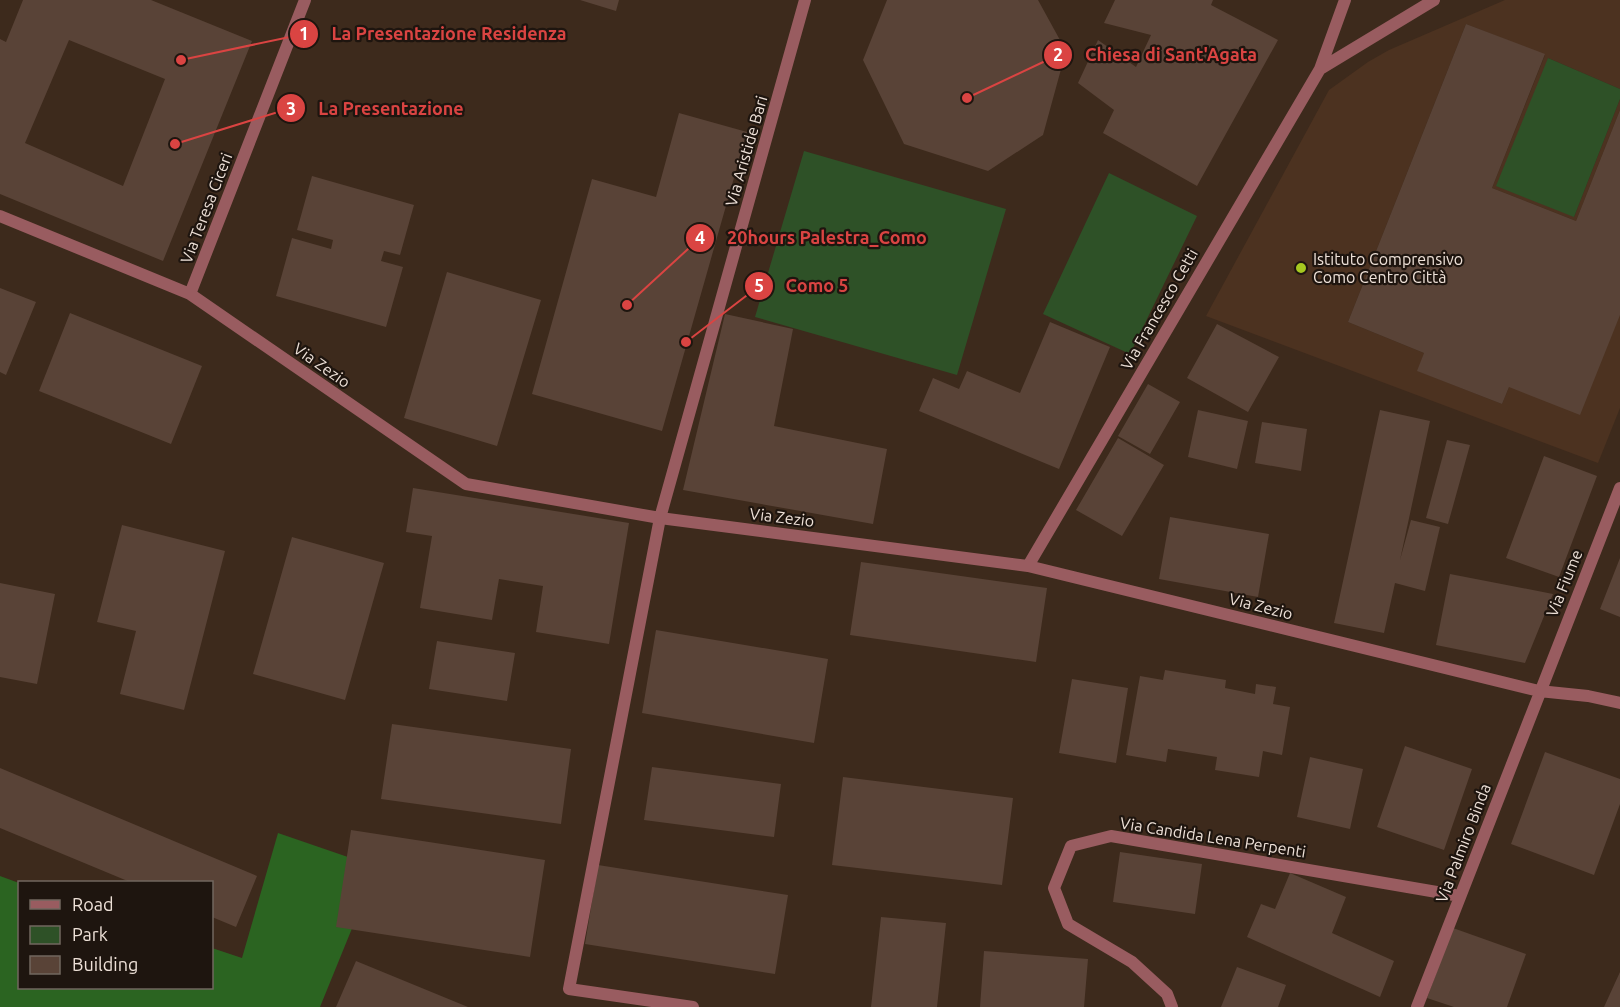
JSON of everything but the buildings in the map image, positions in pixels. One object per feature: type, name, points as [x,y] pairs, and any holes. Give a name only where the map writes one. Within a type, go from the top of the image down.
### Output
[{"type":"street","name":"Via Teresa Ciceri","points":[[190,294],[305,0]]},
{"type":"street","name":"Via Aristide Bari","points":[[693,1007],[569,989],[660,518],[805,0]]},
{"type":"street","name":"Via Francesco Cetti","points":[[1028,566],[1320,69],[1345,0]]},
{"type":"street","name":"Via Francesco Cetti","points":[[1320,69],[1434,0]]},
{"type":"street","name":"Via Zezio","points":[[0,216],[190,294],[466,484],[660,518],[1028,566],[1539,691],[1588,696],[1620,704]]},
{"type":"street","name":"Via Fiume","points":[[1539,691],[1620,488]]},
{"type":"street","name":"Via Palmiro Binda","points":[[1417,1007],[1539,691]]},
{"type":"street","name":"Via Candida Lena Perpenti","points":[[1172,1007],[1167,994],[1132,962],[1068,924],[1054,888],[1071,846],[1111,836],[1460,896]]},
{"type":"shaded area","name":"Istituto Comprensivo Como Centro Città","points":[[1505,0],[1620,0],[1620,89],[1548,58],[1574,217],[1620,99],[1620,110],[1576,221],[1492,188],[1545,55],[1466,24],[1348,322],[1424,353],[1418,371],[1502,404],[1509,387],[1620,315],[1620,408],[1598,463],[1206,316],[1329,90],[1389,50]]},
{"type":"green space","points":[[1548,58],[1620,89],[1620,99],[1574,217],[1496,186]]},
{"type":"green space","points":[[804,151],[1006,209],[957,375],[755,317]]},
{"type":"green space","points":[[1109,173],[1197,216],[1130,354],[1043,314]]},
{"type":"green space","points":[[278,833],[377,867],[320,1007],[0,1007],[0,876],[18,883],[18,989],[213,989],[213,948],[242,958]]},
{"type":"place","name":"La Presentazione Residenza","points":[[181,60]]},
{"type":"place","name":"Chiesa di Sant'Agata","points":[[967,98]]},
{"type":"place","name":"La Presentazione","points":[[175,144]]},
{"type":"place","name":"Istituto Comprensivo Como Centro Città","points":[[1301,268]]},
{"type":"place","name":"20hours Palestra_Como","points":[[627,305]]},
{"type":"place","name":"Como 5","points":[[686,342]]}]
